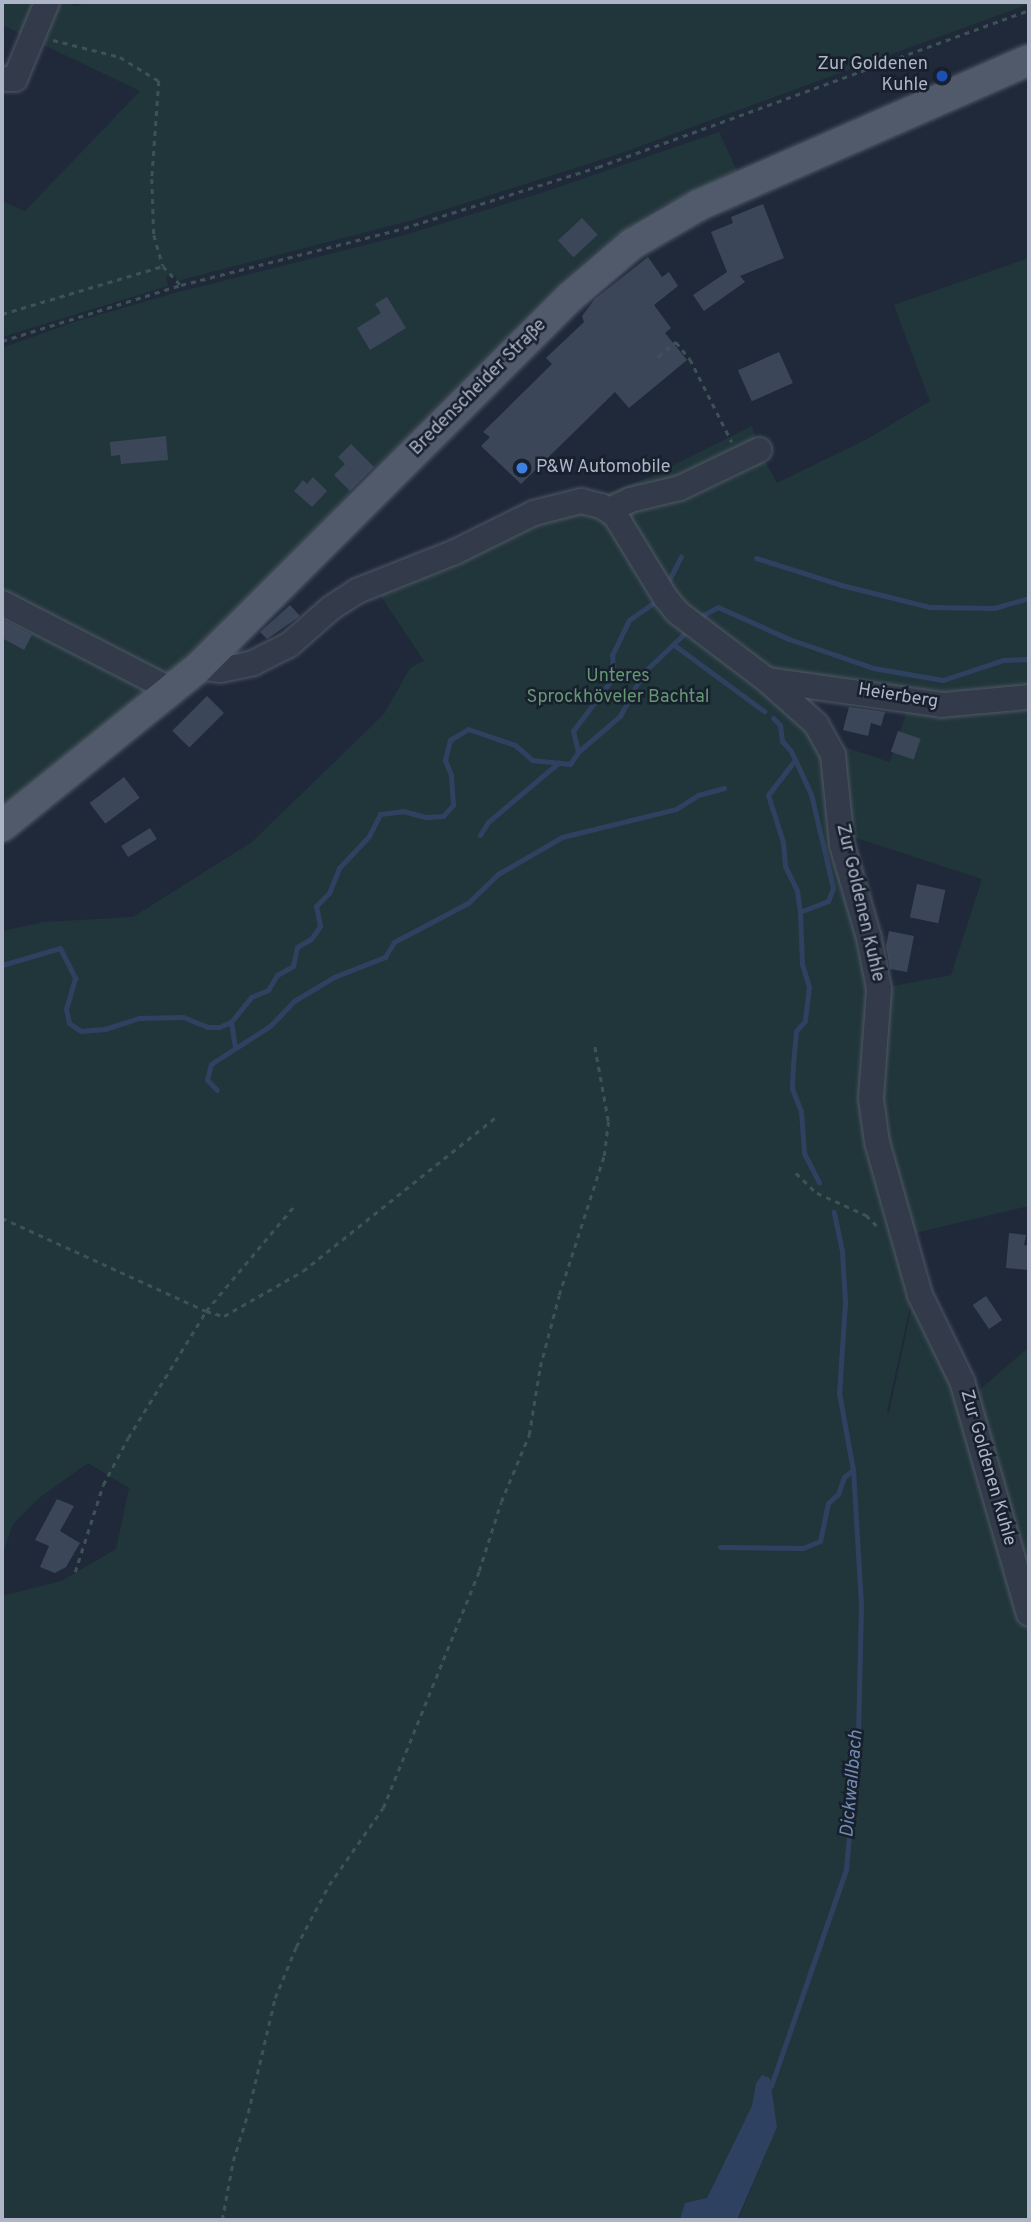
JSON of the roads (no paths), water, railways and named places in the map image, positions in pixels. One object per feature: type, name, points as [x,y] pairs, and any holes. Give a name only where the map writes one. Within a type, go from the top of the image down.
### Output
[{"type":"main road","name":"Bredenscheider Straße","points":[[2,826],[199,667],[570,297],[632,244],[699,205],[1029,61]]},
{"type":"street","points":[[2,79],[15,79],[47,2]]},
{"type":"street","points":[[199,667],[221,670],[254,663],[289,645],[331,608],[357,591],[456,552],[545,509],[576,501],[610,510],[630,500],[673,491],[750,454]]},
{"type":"street","name":"Zur Goldenen Kuhle","points":[[610,510],[670,604],[767,680],[816,724],[833,755],[842,845],[869,938],[879,989],[871,1099],[879,1149],[920,1295],[962,1381],[1029,1614]]},
{"type":"street","points":[[2,603],[171,690]]},
{"type":"street","name":"Heierberg","points":[[767,680],[942,705],[1029,697]]},
{"type":"water","points":[[762,2075],[770,2078],[777,2127],[737,2220],[680,2220],[685,2203],[707,2198],[752,2106],[756,2083]]},
{"type":"waterway","points":[[667,584],[681,556]]},
{"type":"waterway","points":[[756,558],[841,585],[930,607],[994,608],[1029,598]]},
{"type":"waterway","points":[[578,752],[573,731],[613,678],[612,655],[629,620],[652,604]]},
{"type":"waterway","points":[[698,618],[718,607],[789,639],[873,668],[943,680],[1003,660],[1029,659]]},
{"type":"waterway","points":[[2,965],[60,948],[75,978],[66,1009],[69,1023],[81,1031],[105,1029],[139,1018],[183,1017],[208,1027],[219,1027],[231,1022],[251,997],[268,990],[277,975],[293,966],[297,947],[311,939],[320,926],[316,906],[329,893],[339,868],[369,836],[380,814],[403,811],[426,817],[443,816],[453,805],[451,775],[445,760],[450,740],[468,729],[515,745],[532,760],[570,764],[578,752],[620,716],[643,673],[685,633]]},
{"type":"waterway","name":"Dickwallbach","points":[[674,645],[764,711]]},
{"type":"waterway","name":"Dickwallbach","points":[[773,718],[780,725],[782,741],[791,751],[811,794],[833,888],[828,901],[800,912],[802,964],[809,987],[805,1021],[796,1031],[792,1088],[801,1111],[804,1153],[819,1182]]},
{"type":"waterway","name":"Dickwallbach","points":[[795,760],[768,795],[783,842],[785,866],[797,891],[800,912]]},
{"type":"waterway","points":[[480,835],[488,822],[558,763]]},
{"type":"waterway","points":[[217,1090],[207,1080],[211,1064],[270,1026],[294,1001],[334,977],[385,957],[394,942],[468,903],[498,874],[562,837],[676,809],[698,795],[724,788]]},
{"type":"waterway","points":[[231,1022],[235,1047]]},
{"type":"waterway","name":"Dickwallbach","points":[[720,1547],[803,1548],[820,1541],[828,1503],[838,1494],[844,1477],[853,1470],[839,1393],[845,1302],[842,1251],[834,1212]]},
{"type":"waterway","name":"Dickwallbach","points":[[771,2086],[846,1869],[858,1737],[861,1604],[853,1470]]},
{"type":"place","name":"Zur Goldenen Kuhle","points":[[942,76]]},
{"type":"place","name":"P&W Automobile","points":[[522,468]]},
{"type":"park label","name":"Unteres Sprockhöveler Bachtal","points":[[618,688]]}]
